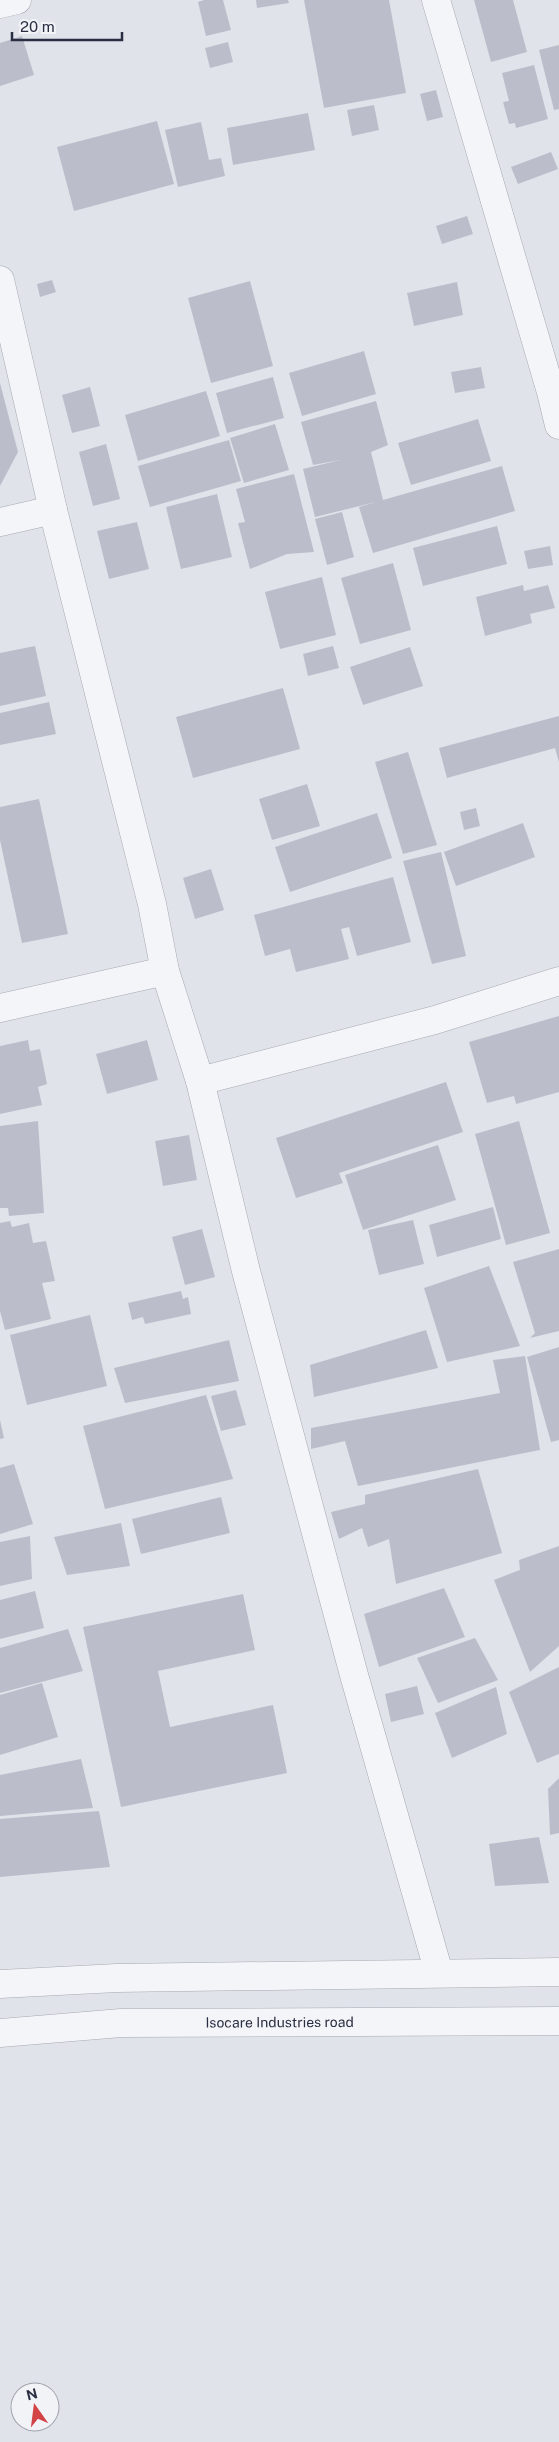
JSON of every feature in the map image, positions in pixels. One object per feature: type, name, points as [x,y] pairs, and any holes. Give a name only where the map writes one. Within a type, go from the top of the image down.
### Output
[{"type":"street","points":[[0,4],[17,0]]},
{"type":"street","points":[[436,0],[555,391],[559,425]]},
{"type":"street","points":[[0,280],[54,510],[152,904],[165,971],[200,1081],[246,1271],[351,1665],[439,1973]]},
{"type":"street","points":[[0,522],[54,510]]},
{"type":"street","points":[[0,1008],[165,971]]},
{"type":"street","points":[[200,1081],[435,1020],[559,981]]},
{"type":"street","points":[[0,1984],[117,1978],[559,1972]]},
{"type":"street","name":"Isocare Industries road","points":[[0,2033],[121,2024],[559,2021]]},
{"type":"building","points":[[204,0],[223,0],[231,30],[206,36],[198,2]]},
{"type":"building","points":[[256,0],[288,0],[289,3],[257,8]]},
{"type":"building","points":[[304,0],[389,0],[406,93],[324,108]]},
{"type":"building","points":[[474,0],[513,0],[527,52],[491,62]]},
{"type":"building","points":[[22,36],[34,75],[0,86],[0,43]]},
{"type":"building","points":[[228,42],[233,62],[210,68],[205,48]]},
{"type":"building","points":[[559,45],[559,109],[554,110],[539,50]]},
{"type":"building","points":[[534,65],[548,119],[516,128],[515,123],[509,124],[503,102],[509,101],[502,73]]},
{"type":"building","points":[[436,90],[443,117],[427,121],[420,94]]},
{"type":"building","points":[[374,105],[379,130],[352,136],[347,110]]},
{"type":"building","points":[[308,113],[315,150],[233,165],[227,128]]},
{"type":"building","points":[[157,121],[174,184],[74,211],[57,147]]},
{"type":"building","points":[[201,122],[209,160],[221,158],[225,176],[178,187],[165,130]]},
{"type":"building","points":[[551,152],[558,169],[518,184],[511,167]]},
{"type":"building","points":[[467,216],[473,234],[442,244],[436,226]]},
{"type":"building","points":[[52,280],[56,292],[40,297],[37,284]]},
{"type":"building","points":[[250,281],[273,366],[211,383],[188,298]]},
{"type":"building","points":[[457,282],[463,315],[414,326],[407,293]]},
{"type":"building","points":[[364,351],[376,394],[302,416],[289,373]]},
{"type":"building","points":[[481,367],[485,388],[455,393],[451,372]]},
{"type":"building","points":[[273,377],[284,418],[227,433],[216,393]]},
{"type":"building","points":[[0,383],[18,452],[0,486]]},
{"type":"building","points":[[90,387],[100,426],[72,433],[62,395]]},
{"type":"building","points":[[206,391],[220,436],[138,461],[125,415]]},
{"type":"building","points":[[376,401],[388,445],[371,452],[383,500],[502,466],[515,511],[373,553],[359,507],[376,502],[315,517],[303,469],[340,460],[313,465],[301,422]]},
{"type":"building","points":[[478,419],[491,461],[411,485],[398,443]]},
{"type":"building","points":[[275,424],[289,470],[244,483],[230,438]]},
{"type":"building","points":[[229,440],[241,481],[150,507],[138,466]]},
{"type":"building","points":[[106,444],[120,499],[93,506],[79,452]]},
{"type":"building","points":[[294,474],[314,552],[287,554],[250,569],[238,523],[245,522],[236,489]]},
{"type":"building","points":[[217,494],[232,557],[181,569],[166,507]]},
{"type":"building","points":[[342,512],[354,557],[327,565],[315,519]]},
{"type":"building","points":[[137,522],[149,569],[109,579],[97,531]]},
{"type":"building","points":[[497,526],[507,564],[423,586],[413,548]]},
{"type":"building","points":[[550,546],[553,565],[528,569],[524,551]]},
{"type":"building","points":[[393,563],[411,630],[360,644],[341,578]]},
{"type":"building","points":[[322,577],[336,635],[280,649],[265,592]]},
{"type":"building","points":[[523,585],[524,591],[548,585],[555,608],[530,614],[532,623],[485,636],[476,597]]},
{"type":"building","points":[[35,646],[46,696],[0,706],[0,653]]},
{"type":"building","points":[[333,646],[339,668],[308,676],[303,654]]},
{"type":"building","points":[[410,647],[423,686],[363,705],[350,667]]},
{"type":"building","points":[[283,688],[300,749],[193,778],[176,717]]},
{"type":"building","points":[[49,702],[56,734],[0,745],[0,713]]},
{"type":"building","points":[[559,716],[559,762],[555,748],[447,778],[439,748]]},
{"type":"building","points":[[408,752],[437,845],[403,854],[375,762]]},
{"type":"building","points":[[307,784],[320,826],[272,840],[259,799]]},
{"type":"building","points":[[39,799],[68,934],[22,943],[0,840],[0,807]]},
{"type":"building","points":[[476,808],[480,826],[464,830],[460,812]]},
{"type":"building","points":[[377,813],[392,858],[290,892],[275,847]]},
{"type":"building","points":[[523,823],[535,857],[456,886],[444,852]]},
{"type":"building","points":[[441,852],[466,956],[432,964],[403,861]]},
{"type":"building","points":[[211,869],[224,910],[195,919],[183,878]]},
{"type":"building","points":[[393,877],[411,942],[357,956],[349,927],[341,929],[349,959],[296,972],[290,949],[265,956],[254,915]]},
{"type":"building","points":[[559,1016],[559,1092],[516,1104],[514,1096],[487,1103],[469,1042]]},
{"type":"building","points":[[28,1040],[30,1051],[40,1049],[47,1084],[38,1087],[42,1105],[0,1114],[0,1046]]},
{"type":"building","points":[[147,1040],[158,1080],[107,1094],[96,1054]]},
{"type":"building","points":[[446,1082],[463,1132],[339,1173],[343,1183],[296,1198],[276,1138]]},
{"type":"building","points":[[38,1121],[44,1213],[9,1216],[8,1208],[0,1208],[0,1126]]},
{"type":"building","points":[[519,1121],[550,1233],[506,1245],[475,1134]]},
{"type":"building","points":[[189,1135],[197,1180],[163,1186],[155,1141]]},
{"type":"building","points":[[438,1145],[456,1200],[363,1230],[345,1175]]},
{"type":"building","points":[[493,1207],[501,1239],[437,1257],[429,1225]]},
{"type":"building","points":[[413,1220],[424,1264],[379,1275],[368,1230]]},
{"type":"building","points":[[10,1221],[12,1227],[29,1223],[33,1243],[46,1241],[55,1281],[42,1283],[51,1319],[5,1330],[0,1311],[0,1223]]},
{"type":"building","points":[[202,1229],[215,1277],[185,1285],[172,1237]]},
{"type":"building","points":[[559,1249],[559,1331],[530,1338],[535,1333],[513,1262]]},
{"type":"building","points":[[489,1266],[520,1346],[447,1362],[424,1288]]},
{"type":"building","points":[[181,1291],[183,1299],[188,1297],[191,1314],[145,1324],[143,1317],[132,1320],[128,1303]]},
{"type":"building","points":[[90,1315],[107,1386],[27,1405],[10,1335]]},
{"type":"building","points":[[426,1330],[438,1368],[314,1397],[310,1365]]},
{"type":"building","points":[[229,1340],[239,1381],[125,1403],[114,1368]]},
{"type":"building","points":[[559,1347],[559,1440],[551,1442],[527,1357]]},
{"type":"building","points":[[525,1356],[540,1450],[358,1486],[345,1441],[311,1449],[311,1428],[500,1393],[493,1360]]},
{"type":"building","points":[[236,1390],[246,1425],[221,1431],[211,1396]]},
{"type":"building","points":[[206,1395],[233,1479],[105,1509],[83,1426]]},
{"type":"building","points":[[0,1420],[4,1438],[0,1439]]},
{"type":"building","points":[[14,1464],[33,1524],[0,1534],[0,1468]]},
{"type":"building","points":[[478,1469],[502,1553],[396,1584],[389,1539],[368,1547],[362,1528],[339,1539],[331,1512],[365,1504],[365,1495]]},
{"type":"building","points":[[221,1497],[230,1533],[141,1554],[132,1519]]},
{"type":"building","points":[[121,1523],[130,1566],[67,1575],[54,1537]]},
{"type":"building","points":[[30,1536],[32,1579],[0,1586],[0,1542]]},
{"type":"building","points":[[559,1546],[559,1646],[530,1672],[494,1580],[520,1570],[519,1560]]},
{"type":"building","points":[[444,1588],[465,1637],[379,1667],[364,1614]]},
{"type":"building","points":[[35,1591],[44,1628],[0,1639],[0,1600]]},
{"type":"building","points":[[243,1594],[255,1650],[158,1671],[170,1727],[273,1705],[287,1773],[121,1807],[83,1627]]},
{"type":"building","points":[[68,1629],[83,1671],[0,1693],[0,1648]]},
{"type":"building","points":[[475,1638],[498,1680],[438,1703],[417,1658]]},
{"type":"building","points":[[559,1667],[559,1754],[537,1763],[509,1692]]},
{"type":"building","points":[[42,1683],[58,1737],[0,1755],[0,1695]]},
{"type":"building","points":[[417,1686],[424,1714],[391,1722],[385,1694]]},
{"type":"building","points":[[496,1687],[507,1734],[452,1758],[435,1713]]},
{"type":"building","points":[[81,1759],[93,1808],[0,1816],[0,1775]]},
{"type":"building","points":[[559,1778],[559,1833],[550,1835],[548,1789]]},
{"type":"building","points":[[99,1811],[110,1867],[0,1877],[0,1819]]},
{"type":"building","points":[[539,1837],[549,1883],[495,1886],[489,1844]]}]
